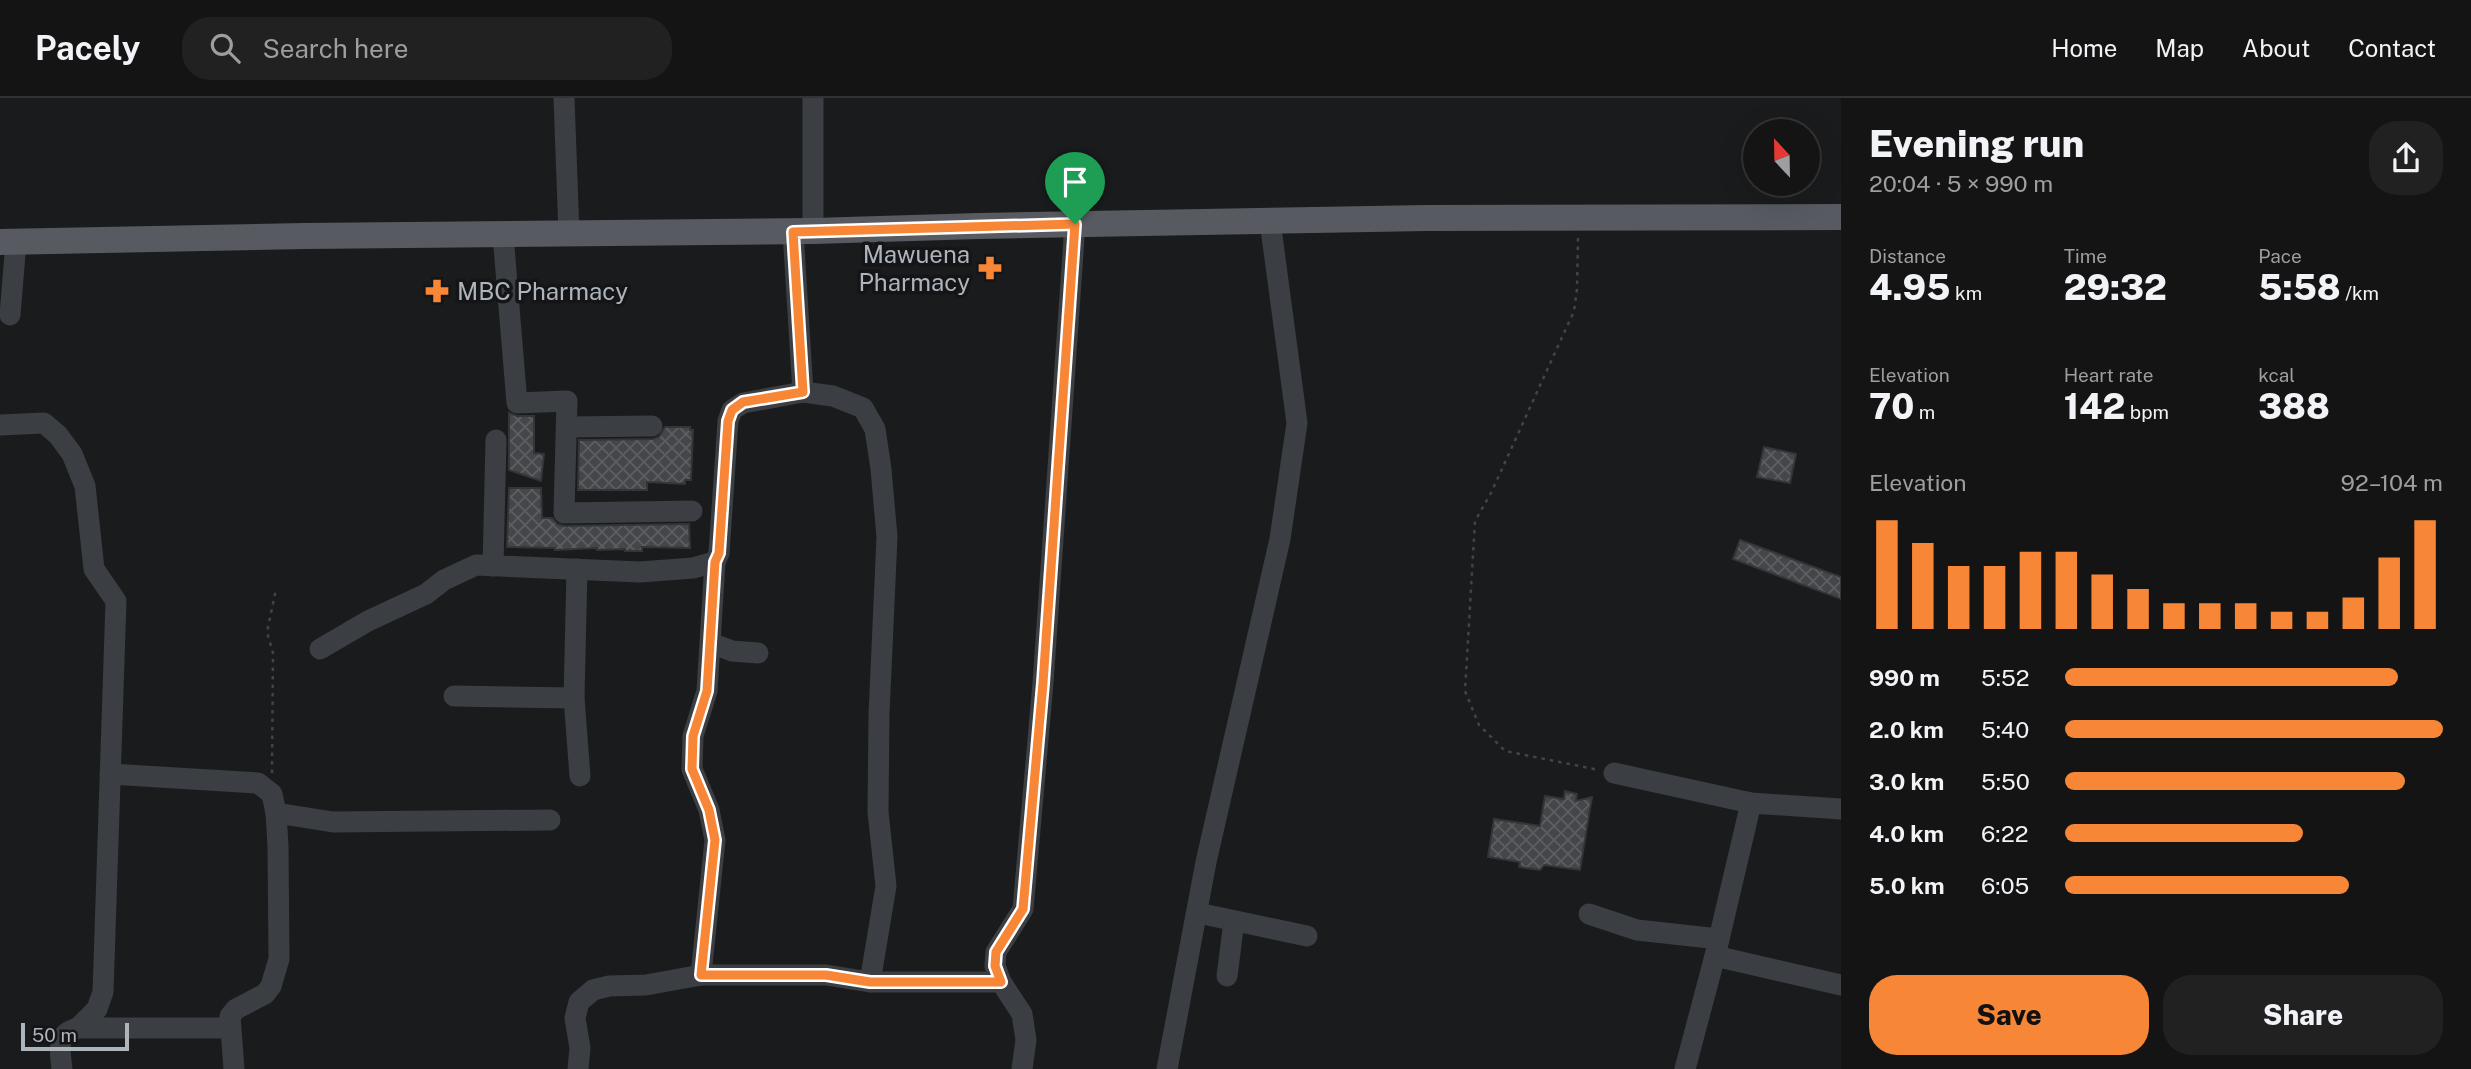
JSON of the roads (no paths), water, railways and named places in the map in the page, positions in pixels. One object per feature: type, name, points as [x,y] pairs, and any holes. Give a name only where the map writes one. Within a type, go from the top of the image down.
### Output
[{"type":"main road","points":[[8,242],[803,231],[1270,221],[1841,217]]},
{"type":"street","points":[[564,98],[569,234]]},
{"type":"street","points":[[803,392],[803,231],[813,98]]},
{"type":"street","points":[[1167,1069],[1206,862],[1280,539],[1297,423],[1270,221]]},
{"type":"street","points":[[1023,1069],[1026,1040],[1022,1014],[1001,982],[995,966],[996,952],[1023,909],[1044,670],[1075,224]]},
{"type":"street","points":[[503,235],[517,403],[567,401],[564,513],[692,510]]},
{"type":"street","points":[[8,242],[10,315]]},
{"type":"street","points":[[701,975],[715,840],[709,810],[692,769],[693,736],[706,700],[728,421],[732,410],[743,402],[803,392],[834,396],[863,408],[875,429],[881,469],[887,537],[879,714],[878,812],[886,886],[870,982]]},
{"type":"street","points":[[0,425],[44,423],[58,435],[72,454],[85,486],[94,569],[116,601],[103,992],[97,1009],[78,1028]]},
{"type":"street","points":[[567,427],[652,426]]},
{"type":"street","points":[[494,565],[496,440]]},
{"type":"street","points":[[320,649],[476,565],[640,572],[693,568],[715,562]]},
{"type":"street","points":[[578,569],[574,698],[580,776]]},
{"type":"street","points":[[711,643],[732,651],[758,653]]},
{"type":"street","points":[[454,696],[574,698]]},
{"type":"street","points":[[1614,773],[1751,803],[1841,809]]},
{"type":"street","points":[[110,774],[258,783],[274,803],[278,846],[279,959],[271,986],[265,994],[236,1009],[230,1016],[234,1069]]},
{"type":"street","points":[[274,803],[333,822],[550,820]]},
{"type":"street","points":[[1685,1069],[1751,803]]},
{"type":"street","points":[[1198,913],[1307,936]]},
{"type":"street","points":[[1589,914],[1637,930],[1717,947],[1841,985]]},
{"type":"street","points":[[1227,976],[1234,921]]},
{"type":"street","points":[[578,1069],[580,1048],[575,1018],[579,1002],[593,990],[609,986],[646,985],[701,975],[826,975],[870,982],[1001,982]]},
{"type":"street","points":[[62,1069],[59,1045],[62,1036],[69,1030],[229,1028]]},
{"type":"place","name":"Mawuena Pharmacy","points":[[990,268]]},
{"type":"place","name":"MBC Pharmacy","points":[[437,291]]}]
